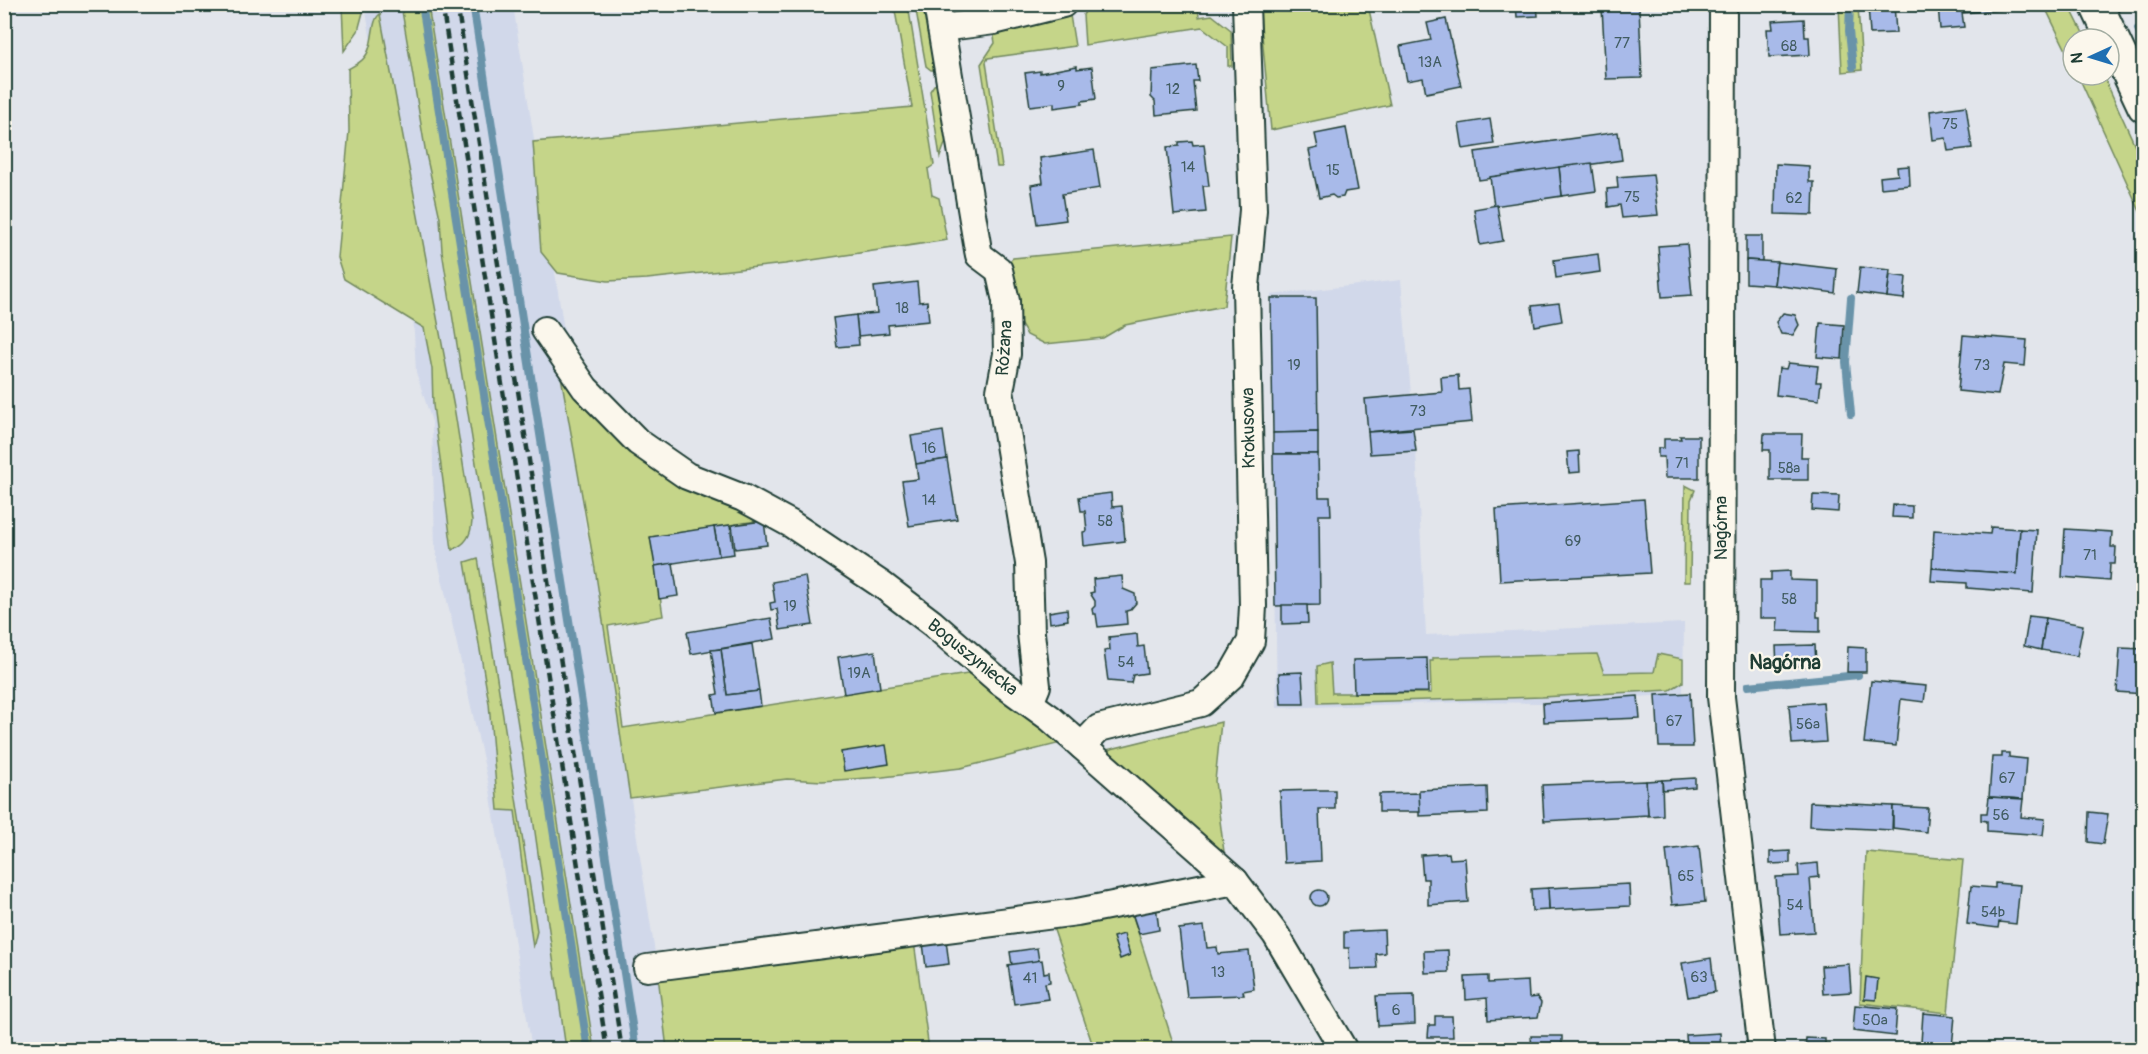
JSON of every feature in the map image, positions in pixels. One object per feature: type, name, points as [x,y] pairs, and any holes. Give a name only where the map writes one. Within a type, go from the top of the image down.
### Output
[{"type":"street","points":[[939,16],[994,21],[1063,4]]},
{"type":"street","name":"Krokusowa","points":[[1082,746],[1099,728],[1201,703],[1231,676],[1251,640],[1253,606],[1246,287],[1253,210],[1246,4]]},
{"type":"street","name":"Nagórna","points":[[1723,4],[1721,697],[1762,1050]]},
{"type":"street","points":[[2096,4],[2144,106]]},
{"type":"street","name":"Różana","points":[[939,16],[979,255],[999,270],[1006,301],[1007,354],[1000,391],[1029,563],[1031,633],[1037,686],[1030,703]]},
{"type":"street","name":"Boguszyniecka","points":[[545,330],[585,388],[638,442],[687,476],[767,510],[837,553],[924,616],[999,681],[1082,746],[1235,881],[1276,935],[1344,1050]]},
{"type":"street","points":[[647,968],[1066,914],[1235,881]]},
{"type":"shaded area","points":[[365,5],[513,5],[575,400],[567,401],[586,530],[596,575],[670,1049],[532,1049],[490,790],[435,548],[432,422],[416,372],[412,295]]},
{"type":"shaded area","points":[[1401,280],[1416,451],[1426,635],[1684,623],[1683,694],[1543,703],[1468,702],[1277,708],[1271,295]]},
{"type":"green space","points":[[1259,4],[1368,5],[1390,105],[1271,130]]},
{"type":"green space","points":[[342,5],[365,5],[358,31],[344,51]]},
{"type":"green space","points":[[401,5],[428,5],[594,1049],[566,1049],[534,825],[442,251],[440,218],[426,154]]},
{"type":"green space","points":[[894,5],[908,5],[934,165],[928,169],[932,195],[939,198],[947,240],[785,264],[608,281],[558,273],[541,252],[533,142],[912,107]]},
{"type":"green space","points":[[915,5],[926,5],[937,70],[931,70],[926,66]]},
{"type":"green space","points":[[1089,5],[1198,5],[1199,17],[1212,15],[1231,30],[1232,66],[1228,66],[1228,47],[1202,27],[1085,45],[1083,15]]},
{"type":"green space","points":[[1839,5],[1858,5],[1862,70],[1842,72]]},
{"type":"green space","points":[[2044,5],[2069,5],[2080,27],[2061,27],[2061,40]]},
{"type":"green space","points":[[1069,9],[1075,46],[988,58],[986,62],[1002,167],[997,167],[981,64],[995,43],[993,30]]},
{"type":"green space","points":[[380,14],[455,413],[472,521],[467,539],[452,550],[433,405],[432,369],[424,328],[344,279],[337,257],[349,131],[348,69],[361,61],[367,53],[375,22]]},
{"type":"green space","points":[[939,84],[946,141],[940,157],[930,91],[934,85]]},
{"type":"green space","points":[[2083,87],[2108,87],[2143,163],[2143,218]]},
{"type":"green space","points":[[1231,237],[1224,306],[1125,325],[1103,338],[1045,344],[1027,335],[1018,320],[1003,267],[1013,258]]},
{"type":"green space","points":[[559,365],[566,375],[763,520],[651,537],[663,616],[608,626],[623,728],[974,673],[1065,742],[961,768],[822,781],[787,779],[630,798],[596,575]]},
{"type":"green space","points":[[1685,485],[1695,490],[1691,500],[1690,582],[1684,582]]},
{"type":"green space","points":[[478,558],[537,931],[533,948],[515,811],[498,810],[489,703],[465,562]]},
{"type":"green space","points":[[1597,654],[1604,673],[1654,672],[1658,654],[1683,659],[1683,682],[1670,690],[1542,697],[1318,703],[1317,666],[1330,663],[1332,693],[1431,693],[1430,661],[1433,661],[1433,658]]},
{"type":"green space","points":[[1221,722],[1215,781],[1224,852],[1215,849],[1103,751]]},
{"type":"green space","points":[[1866,852],[1963,860],[1948,1013],[1860,1003]]},
{"type":"green space","points":[[1131,910],[1175,1049],[1041,1050],[1092,1043],[1052,924]]},
{"type":"green space","points":[[914,942],[929,1049],[667,1049],[658,976]]},
{"type":"building","points":[[1516,4],[1537,4],[1538,16],[1517,17]]},
{"type":"building","points":[[1602,4],[1621,4],[1621,7],[1602,8]]},
{"type":"building","points":[[1868,4],[1894,4],[1896,33],[1870,34]]},
{"type":"building","points":[[1938,4],[2000,4],[2000,10],[1962,13],[1964,27],[1940,29]]},
{"type":"building","points":[[1639,7],[1642,78],[1606,79],[1602,8]]},
{"type":"building","points":[[1446,19],[1461,86],[1426,93],[1423,78],[1407,81],[1400,46],[1431,40],[1427,23]]},
{"type":"building","points":[[1804,19],[1805,37],[1809,37],[1810,55],[1769,57],[1767,29],[1773,29],[1772,21]]},
{"type":"building","points":[[1196,65],[1198,81],[1193,81],[1196,111],[1156,115],[1155,101],[1151,97],[1152,70]]},
{"type":"building","points":[[1077,66],[1077,69],[1092,67],[1096,99],[1082,101],[1082,104],[1054,108],[1054,103],[1030,106],[1025,73],[1040,71],[1040,73]]},
{"type":"building","points":[[1966,106],[1972,148],[1948,151],[1946,138],[1933,140],[1930,111]]},
{"type":"building","points":[[1490,119],[1494,144],[1463,149],[1459,124]]},
{"type":"building","points":[[1346,128],[1358,190],[1345,192],[1343,197],[1336,198],[1332,195],[1319,198],[1309,150],[1318,148],[1315,134]]},
{"type":"building","points":[[1618,132],[1622,160],[1479,180],[1475,152]]},
{"type":"building","points":[[1192,141],[1193,145],[1204,144],[1209,186],[1203,186],[1206,212],[1174,215],[1167,147],[1179,146],[1179,142]]},
{"type":"building","points":[[1094,150],[1100,188],[1062,194],[1066,220],[1037,224],[1031,185],[1043,183],[1040,158]]},
{"type":"building","points":[[1592,163],[1596,191],[1562,196],[1559,167]]},
{"type":"building","points":[[1776,164],[1809,166],[1809,182],[1814,182],[1813,215],[1775,214]]},
{"type":"building","points":[[1909,166],[1910,185],[1881,188],[1880,177],[1898,175],[1897,167]]},
{"type":"building","points":[[1559,167],[1562,196],[1494,206],[1490,177]]},
{"type":"building","points":[[1653,174],[1658,215],[1622,218],[1620,205],[1608,207],[1607,189],[1618,188],[1617,177]]},
{"type":"building","points":[[1497,205],[1503,241],[1480,245],[1474,209]]},
{"type":"building","points":[[1746,236],[1762,236],[1762,261],[1746,260]]},
{"type":"building","points":[[1687,244],[1692,295],[1662,297],[1658,246]]},
{"type":"building","points":[[1598,254],[1600,272],[1556,278],[1554,260]]},
{"type":"building","points":[[1746,260],[1777,262],[1774,285],[1746,283]]},
{"type":"building","points":[[1777,262],[1837,269],[1835,293],[1774,285]]},
{"type":"building","points":[[1860,267],[1890,270],[1887,297],[1857,293]]},
{"type":"building","points":[[1890,275],[1906,277],[1904,299],[1887,297]]},
{"type":"building","points":[[917,282],[919,302],[927,301],[929,321],[888,325],[889,333],[858,336],[856,315],[877,313],[874,287]]},
{"type":"building","points":[[1271,298],[1316,298],[1318,432],[1273,433]]},
{"type":"building","points":[[1559,303],[1562,321],[1535,326],[1532,306]]},
{"type":"building","points":[[1783,313],[1795,315],[1799,325],[1793,335],[1781,334],[1776,322]]},
{"type":"building","points":[[856,315],[859,345],[837,347],[833,318]]},
{"type":"building","points":[[1820,323],[1844,325],[1842,359],[1817,357]]},
{"type":"building","points":[[1963,335],[2027,340],[2025,366],[2004,364],[1998,395],[1958,391]]},
{"type":"building","points":[[1788,363],[1818,366],[1816,382],[1821,382],[1819,400],[1776,395],[1779,368],[1786,369]]},
{"type":"building","points":[[1458,375],[1459,390],[1469,389],[1472,422],[1368,432],[1365,399],[1442,392],[1441,377]]},
{"type":"building","points":[[1413,429],[1416,451],[1370,454],[1368,432]]},
{"type":"building","points":[[943,431],[947,459],[916,464],[911,436]]},
{"type":"building","points":[[1318,432],[1318,454],[1273,454],[1273,433]]},
{"type":"building","points":[[1764,434],[1802,434],[1801,457],[1808,457],[1808,480],[1770,480],[1770,450],[1763,450]]},
{"type":"building","points":[[1680,436],[1699,436],[1699,478],[1665,478],[1664,457],[1658,457],[1658,448],[1664,448],[1664,439],[1681,439]]},
{"type":"building","points":[[1579,451],[1580,472],[1569,473],[1567,452]]},
{"type":"building","points":[[1273,454],[1318,454],[1319,497],[1330,497],[1331,515],[1319,515],[1320,605],[1275,606]]},
{"type":"building","points":[[947,459],[957,519],[909,526],[902,481],[918,479],[916,464]]},
{"type":"building","points":[[1111,493],[1112,507],[1122,506],[1125,541],[1084,546],[1083,532],[1087,531],[1085,511],[1081,511],[1079,497]]},
{"type":"building","points":[[1813,495],[1839,496],[1838,512],[1812,510]]},
{"type":"building","points":[[1644,499],[1650,573],[1500,581],[1496,509]]},
{"type":"building","points":[[1893,505],[1912,506],[1912,518],[1892,517]]},
{"type":"building","points":[[764,521],[767,545],[735,549],[732,525]]},
{"type":"building","points":[[730,525],[734,554],[719,556],[714,527]]},
{"type":"building","points":[[714,527],[719,556],[655,566],[650,537]]},
{"type":"building","points":[[1991,527],[2020,529],[2017,574],[1932,568],[1934,530],[1990,534]]},
{"type":"building","points":[[2020,529],[2037,530],[2033,593],[1967,588],[1967,583],[1931,581],[1932,568],[2017,574]]},
{"type":"building","points":[[2065,529],[2112,532],[2111,547],[2116,547],[2115,564],[2110,564],[2109,581],[2062,577]]},
{"type":"building","points":[[673,563],[678,596],[659,599],[655,566]]},
{"type":"building","points":[[1790,571],[1790,580],[1817,581],[1817,617],[1820,617],[1820,632],[1777,631],[1778,618],[1760,618],[1760,580],[1771,580],[1771,572]]},
{"type":"building","points":[[805,576],[813,625],[780,630],[777,609],[771,610],[770,603],[775,602],[772,582]]},
{"type":"building","points":[[1122,576],[1123,589],[1135,594],[1136,603],[1126,611],[1127,624],[1098,627],[1096,614],[1093,614],[1092,609],[1095,601],[1090,593],[1094,592],[1093,579]]},
{"type":"building","points":[[1282,605],[1307,605],[1308,623],[1282,624]]},
{"type":"building","points":[[1067,609],[1068,620],[1050,623],[1049,612]]},
{"type":"building","points":[[2029,616],[2046,618],[2041,650],[2024,646]]},
{"type":"building","points":[[771,618],[775,639],[691,654],[687,632]]},
{"type":"building","points":[[2046,618],[2083,625],[2077,656],[2041,650]]},
{"type":"building","points":[[1137,634],[1138,647],[1144,646],[1147,673],[1133,675],[1131,683],[1108,681],[1104,651],[1110,650],[1109,637]]},
{"type":"building","points":[[752,644],[759,691],[727,695],[721,649]]},
{"type":"building","points":[[1815,645],[1816,666],[1777,666],[1776,646]]},
{"type":"building","points":[[1848,647],[1866,648],[1866,672],[1847,672]]},
{"type":"building","points":[[2120,648],[2144,649],[2144,694],[2117,692]]},
{"type":"building","points":[[721,649],[727,695],[759,691],[761,706],[716,713],[713,695],[718,694],[711,650]]},
{"type":"building","points":[[875,651],[880,688],[844,694],[838,657]]},
{"type":"building","points":[[1427,658],[1428,692],[1354,693],[1353,660]]},
{"type":"building","points":[[1302,672],[1304,704],[1281,704],[1279,673]]},
{"type":"building","points":[[1871,681],[1926,686],[1924,702],[1901,699],[1896,746],[1864,743]]},
{"type":"building","points":[[1690,693],[1693,747],[1659,747],[1656,695]]},
{"type":"building","points":[[1638,696],[1640,718],[1544,722],[1543,703]]},
{"type":"building","points":[[1823,702],[1826,742],[1792,744],[1789,705]]},
{"type":"building","points":[[886,745],[889,764],[844,771],[841,752]]},
{"type":"building","points":[[2002,753],[2009,753],[2009,757],[2026,759],[2023,799],[1989,797],[1992,757],[2002,757]]},
{"type":"building","points":[[1695,778],[1695,787],[1663,790],[1662,780]]},
{"type":"building","points":[[1662,780],[1663,815],[1648,816],[1646,781]]},
{"type":"building","points":[[1646,781],[1648,815],[1544,821],[1542,785]]},
{"type":"building","points":[[1487,787],[1488,813],[1419,816],[1419,790]]},
{"type":"building","points":[[1335,790],[1335,809],[1319,809],[1321,861],[1284,863],[1280,791]]},
{"type":"building","points":[[1419,793],[1420,812],[1379,812],[1379,794]]},
{"type":"building","points":[[1989,797],[2023,799],[2021,817],[2045,819],[2043,835],[1987,831],[1987,821],[1981,820],[1981,813],[1987,813]]},
{"type":"building","points":[[1810,802],[1893,806],[1892,830],[1809,826]]},
{"type":"building","points":[[1893,806],[1928,808],[1926,832],[1893,828]]},
{"type":"building","points":[[2089,812],[2108,814],[2103,844],[2088,842]]},
{"type":"building","points":[[1699,846],[1705,902],[1672,905],[1666,850]]},
{"type":"building","points":[[1790,851],[1790,863],[1770,864],[1770,852]]},
{"type":"building","points":[[1449,853],[1450,859],[1465,858],[1468,902],[1428,905],[1428,879],[1423,879],[1421,855]]},
{"type":"building","points":[[1818,863],[1819,877],[1810,878],[1814,932],[1780,934],[1776,877],[1799,876],[1798,865]]},
{"type":"building","points":[[1995,883],[2020,885],[2016,924],[1999,922],[1998,928],[1967,924],[1971,886],[1995,888]]},
{"type":"building","points":[[1629,884],[1630,906],[1549,910],[1548,888]]},
{"type":"building","points":[[1548,888],[1549,910],[1532,911],[1531,889]]},
{"type":"building","points":[[1319,890],[1325,892],[1327,898],[1325,904],[1319,906],[1313,904],[1311,898],[1313,892]]},
{"type":"building","points":[[1156,905],[1159,930],[1139,934],[1131,910]]},
{"type":"building","points":[[1204,926],[1207,948],[1217,947],[1218,954],[1249,951],[1254,989],[1243,991],[1244,995],[1187,997],[1179,929]]},
{"type":"building","points":[[1384,930],[1385,953],[1376,954],[1377,968],[1350,969],[1349,948],[1344,948],[1344,932]]},
{"type":"building","points":[[1124,934],[1130,955],[1120,959],[1113,937]]},
{"type":"building","points":[[946,940],[949,964],[926,967],[923,943]]},
{"type":"building","points":[[1037,948],[1039,961],[1012,965],[1010,952]]},
{"type":"building","points":[[1448,950],[1449,972],[1425,973],[1424,951]]},
{"type":"building","points":[[1711,958],[1715,992],[1688,997],[1682,963]]},
{"type":"building","points":[[1042,960],[1044,973],[1049,972],[1050,982],[1045,983],[1048,999],[1014,1004],[1008,965]]},
{"type":"building","points":[[1849,964],[1851,992],[1823,994],[1821,966]]},
{"type":"building","points":[[1488,976],[1488,983],[1528,981],[1529,998],[1537,997],[1541,1003],[1538,1017],[1488,1020],[1487,998],[1466,1000],[1465,977]]},
{"type":"building","points":[[1866,977],[1878,979],[1876,1000],[1864,999]]},
{"type":"building","points":[[1414,995],[1415,1024],[1378,1026],[1376,996]]},
{"type":"building","points":[[1855,1005],[1897,1009],[1895,1036],[1853,1031]]},
{"type":"building","points":[[1923,1013],[1955,1016],[1952,1047],[1910,1050],[1911,1042],[1921,1043]]},
{"type":"building","points":[[1435,1016],[1452,1016],[1453,1037],[1428,1037],[1429,1025],[1435,1025]]},
{"type":"building","points":[[1720,1033],[1721,1050],[1687,1050],[1686,1035]]},
{"type":"building","points":[[1531,1036],[1562,1036],[1562,1049],[1532,1049]]},
{"type":"building","points":[[1806,1038],[1825,1039],[1825,1049],[1838,1050],[1805,1050]]},
{"type":"building","points":[[1460,1042],[1460,1050],[1427,1050],[1426,1043]]},
{"type":"waterway","points":[[422,4],[588,1050]]},
{"type":"waterway","points":[[473,4],[636,1050]]},
{"type":"waterway","points":[[1850,4],[1849,31],[1853,67]]},
{"type":"waterway","points":[[2138,29],[2144,41]]},
{"type":"waterway","points":[[1851,298],[1846,362],[1851,414]]},
{"type":"waterway","points":[[1748,686],[1858,675]]},
{"type":"railway","points":[[442,4],[607,1050]]},
{"type":"railway","points":[[457,4],[622,1050]]},
{"type":"district","name":"Nagórna","points":[[1785,662]]}]
